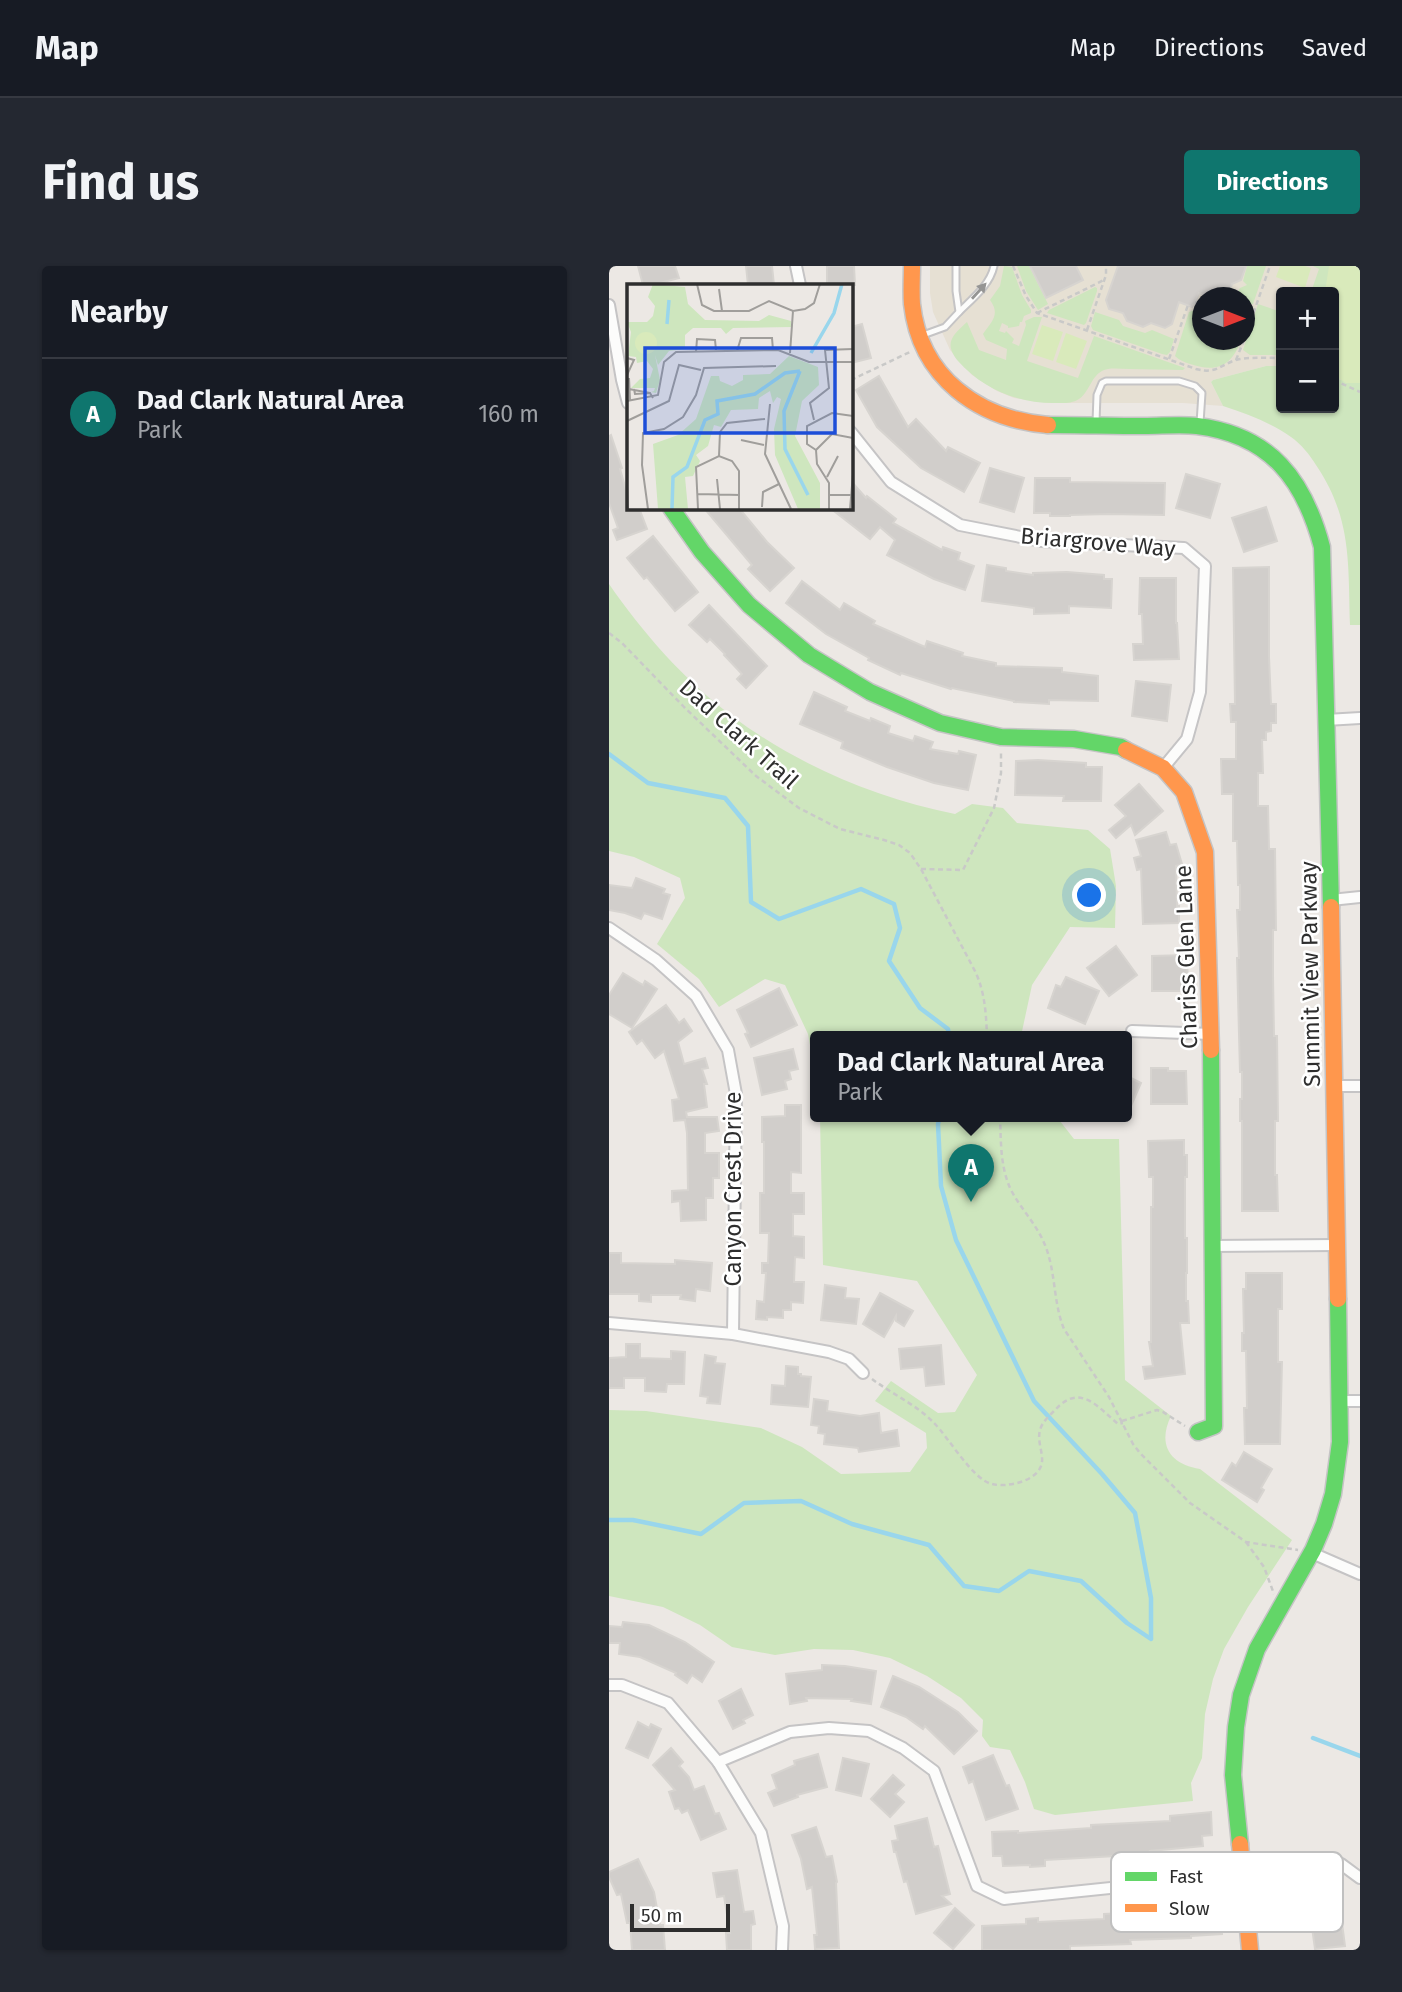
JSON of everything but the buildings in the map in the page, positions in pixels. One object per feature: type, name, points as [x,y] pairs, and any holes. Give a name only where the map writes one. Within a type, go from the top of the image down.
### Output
[{"type":"street","points":[[796,266],[800,284]]},
{"type":"street","name":"Summit View Parkway","points":[[912,266],[912,304],[923,341],[947,381],[962,396],[1003,417],[1046,425],[1200,426],[1236,436],[1270,455],[1298,483],[1317,524],[1322,547],[1331,900],[1339,1442],[1329,1510],[1312,1553],[1257,1649],[1241,1696],[1233,1746],[1241,1852]]},
{"type":"street","points":[[609,305],[627,399]]},
{"type":"street","name":"Briargrove Way","points":[[852,433],[891,482],[960,524],[1041,541],[1184,548],[1205,566],[1200,692],[1187,739],[1163,768]]},
{"type":"street","name":"Chariss Glen Lane","points":[[672,509],[702,552],[749,605],[809,655],[870,692],[940,723],[1001,737],[1074,739],[1121,747],[1163,768],[1184,792],[1205,852],[1211,1034],[1214,1426],[1198,1432]]},
{"type":"street","points":[[1326,720],[1360,718]]},
{"type":"street","points":[[1331,900],[1360,897]]},
{"type":"street","name":"Canyon Crest Drive","points":[[609,928],[656,960],[696,996],[728,1050],[736,1094],[733,1335]]},
{"type":"street","points":[[1132,1031],[1211,1034]]},
{"type":"street","points":[[1334,1086],[1360,1086]]},
{"type":"street","points":[[1212,1246],[1337,1245]]},
{"type":"street","points":[[609,1323],[733,1335],[828,1352],[849,1359],[863,1373]]},
{"type":"street","points":[[1339,1401],[1360,1401]]},
{"type":"street","points":[[1312,1553],[1360,1574]]},
{"type":"street","points":[[609,1685],[622,1685],[668,1703],[718,1762],[761,1833],[783,1926],[782,1950]]},
{"type":"street","points":[[718,1762],[790,1732],[829,1728],[869,1731],[903,1748],[934,1771],[977,1886],[1003,1899],[1111,1888]]},
{"type":"street","points":[[1343,1865],[1360,1878]]},
{"type":"street","name":"Summit View Parkway","points":[[1248,1932],[1250,1950]]},
{"type":"lane","points":[[955,266],[959,312]]},
{"type":"lane","points":[[923,341],[945,327],[987,282],[993,266]]},
{"type":"lane","points":[[1096,425],[1097,395],[1102,383],[1179,381],[1195,386],[1202,393],[1200,426]]},
{"type":"path","points":[[1013,266],[1022,289],[1037,313],[1206,372],[1222,368],[1236,360],[1276,358]]},
{"type":"path","points":[[1087,330],[1106,266]]},
{"type":"path","points":[[1255,309],[1270,266]]},
{"type":"path","points":[[1037,313],[1104,280]]},
{"type":"path","points":[[1169,359],[1188,305]]},
{"type":"path","points":[[852,380],[898,357],[923,341]]},
{"type":"path","points":[[1236,360],[1240,350]]},
{"type":"path","points":[[1339,382],[1360,392]]},
{"type":"path","name":"Dad Clark Trail","points":[[609,633],[756,776],[799,808],[840,829],[899,845],[910,853],[977,973],[983,990],[987,1031]]},
{"type":"path","points":[[921,869],[963,870],[994,808],[1001,772],[1001,737]]},
{"type":"path","points":[[1000,1122],[1005,1175],[1012,1192],[1046,1246],[1059,1318],[1064,1329],[1109,1397],[1133,1444],[1190,1503],[1246,1542],[1264,1567],[1280,1610]]},
{"type":"path","points":[[863,1373],[926,1415],[978,1476],[984,1482],[992,1484],[1008,1486],[1027,1479],[1039,1469],[1042,1460],[1039,1431],[1057,1408],[1076,1396],[1085,1398],[1118,1424],[1157,1410],[1198,1432]]},
{"type":"path","points":[[1246,1542],[1312,1553]]},
{"type":"shaded area","points":[[930,266],[1360,266],[1346,383],[1339,380],[1339,287],[1276,287],[1276,366],[1266,366],[1213,380],[1211,382],[1223,406],[1183,403],[1050,403],[1014,398],[972,375],[950,350],[933,312]]},
{"type":"green space","points":[[1004,266],[1012,267],[1031,313],[1024,316],[1019,326],[1008,328],[1002,323],[999,331],[1006,331],[1014,339],[1012,343],[1019,346],[1025,321],[1042,317],[1027,361],[1078,378],[1094,336],[1185,368],[1108,369],[1098,374],[1083,396],[1067,403],[1026,400],[990,387],[958,361],[951,344],[954,335],[967,322],[979,350],[1006,360],[1007,349],[986,340],[983,334],[994,318],[995,310],[990,300],[1000,286]]},
{"type":"green space","points":[[1017,266],[1029,266],[1048,304],[1038,310],[1026,291]]},
{"type":"green space","points":[[1247,266],[1266,266],[1255,298],[1255,287],[1242,287],[1247,285],[1243,281]]},
{"type":"green space","points":[[1280,266],[1311,268],[1305,287],[1276,277]]},
{"type":"green space","points":[[1313,266],[1360,266],[1360,625],[1350,625],[1348,561],[1342,523],[1328,485],[1316,465],[1302,446],[1283,432],[1223,406],[1211,382],[1266,366],[1276,366],[1276,413],[1339,413],[1339,379],[1342,380],[1339,378],[1339,287],[1313,287],[1319,269]]},
{"type":"green space","points":[[1329,266],[1360,266],[1360,383],[1346,383],[1339,378],[1339,287],[1326,287]]},
{"type":"green space","points":[[1095,287],[1097,291],[1084,325],[1047,313],[1049,310]]},
{"type":"green space","points":[[1258,304],[1276,310],[1276,355],[1250,355],[1243,350],[1255,350],[1255,313]]},
{"type":"green space","points":[[1192,311],[1192,350],[1236,350],[1228,361],[1208,368],[1184,362],[1175,356],[1189,312]]},
{"type":"green space","points":[[1095,312],[1119,320],[1123,326],[1145,333],[1152,330],[1174,339],[1170,352],[1167,355],[1162,354],[1093,330],[1091,326]]},
{"type":"green space","points":[[1042,325],[1063,332],[1053,361],[1032,354]]},
{"type":"green space","points":[[1066,333],[1087,341],[1076,369],[1056,362]]},
{"type":"green space","points":[[609,584],[650,638],[697,687],[757,734],[810,764],[867,789],[925,807],[955,814],[972,804],[1003,808],[1017,823],[1088,830],[1110,849],[1116,886],[1115,928],[1070,927],[1032,985],[1022,1031],[810,1031],[810,1045],[808,1034],[785,985],[765,979],[719,1007],[699,979],[657,944],[685,898],[680,878],[634,857],[609,851]]},
{"type":"green space","points":[[820,1122],[1061,1122],[1074,1139],[1119,1139],[1125,1380],[1171,1416],[1165,1436],[1169,1452],[1174,1458],[1200,1469],[1292,1540],[1224,1649],[1213,1679],[1205,1714],[1202,1758],[1191,1783],[1193,1801],[1055,1815],[1034,1809],[1010,1750],[990,1747],[982,1736],[983,1720],[961,1698],[927,1676],[890,1658],[853,1650],[814,1649],[775,1655],[732,1647],[700,1625],[663,1607],[609,1596],[609,1410],[646,1411],[761,1428],[802,1447],[841,1474],[910,1472],[927,1448],[926,1433],[875,1401],[891,1381],[938,1413],[955,1412],[977,1375],[917,1281],[823,1265]]},
{"type":"waterway","points":[[609,754],[648,783],[725,798],[748,826],[751,902],[779,919],[861,889],[894,904],[900,928],[889,961],[920,1008],[948,1031]]},
{"type":"waterway","points":[[938,1122],[941,1186],[956,1240],[1034,1401],[1135,1513],[1151,1598],[1151,1638]]},
{"type":"waterway","points":[[609,1520],[633,1520],[701,1534],[744,1503],[801,1501],[852,1524],[929,1545],[964,1586],[999,1591],[1029,1571],[1081,1581],[1127,1623],[1151,1639]]},
{"type":"waterway","points":[[1313,1738],[1360,1756]]},
{"type":"traffic: fast","points":[[1048,425],[1184,425],[1223,431],[1245,439],[1264,451],[1281,465],[1294,482],[1305,501],[1322,547],[1331,907]]},
{"type":"traffic: fast","points":[[672,509],[702,552],[749,605],[809,655],[870,692],[940,723],[1001,737],[1074,739],[1126,750]]},
{"type":"traffic: fast","points":[[1198,1432],[1214,1426],[1211,1050]]},
{"type":"traffic: fast","points":[[1240,1844],[1233,1775],[1241,1695],[1257,1649],[1313,1550],[1333,1494],[1340,1442],[1338,1299]]},
{"type":"traffic: slow","points":[[912,266],[912,304],[917,330],[940,373],[957,390],[998,414],[1048,425]]},
{"type":"traffic: slow","points":[[1126,750],[1163,768],[1184,792],[1205,852],[1211,1050]]},
{"type":"traffic: slow","points":[[1331,907],[1338,1299]]},
{"type":"traffic: slow","points":[[1240,1844],[1241,1852]]},
{"type":"traffic: slow","points":[[1248,1932],[1250,1950]]},
{"type":"place","name":"Dad Clark Natural Area","points":[[971,1202]]}]
